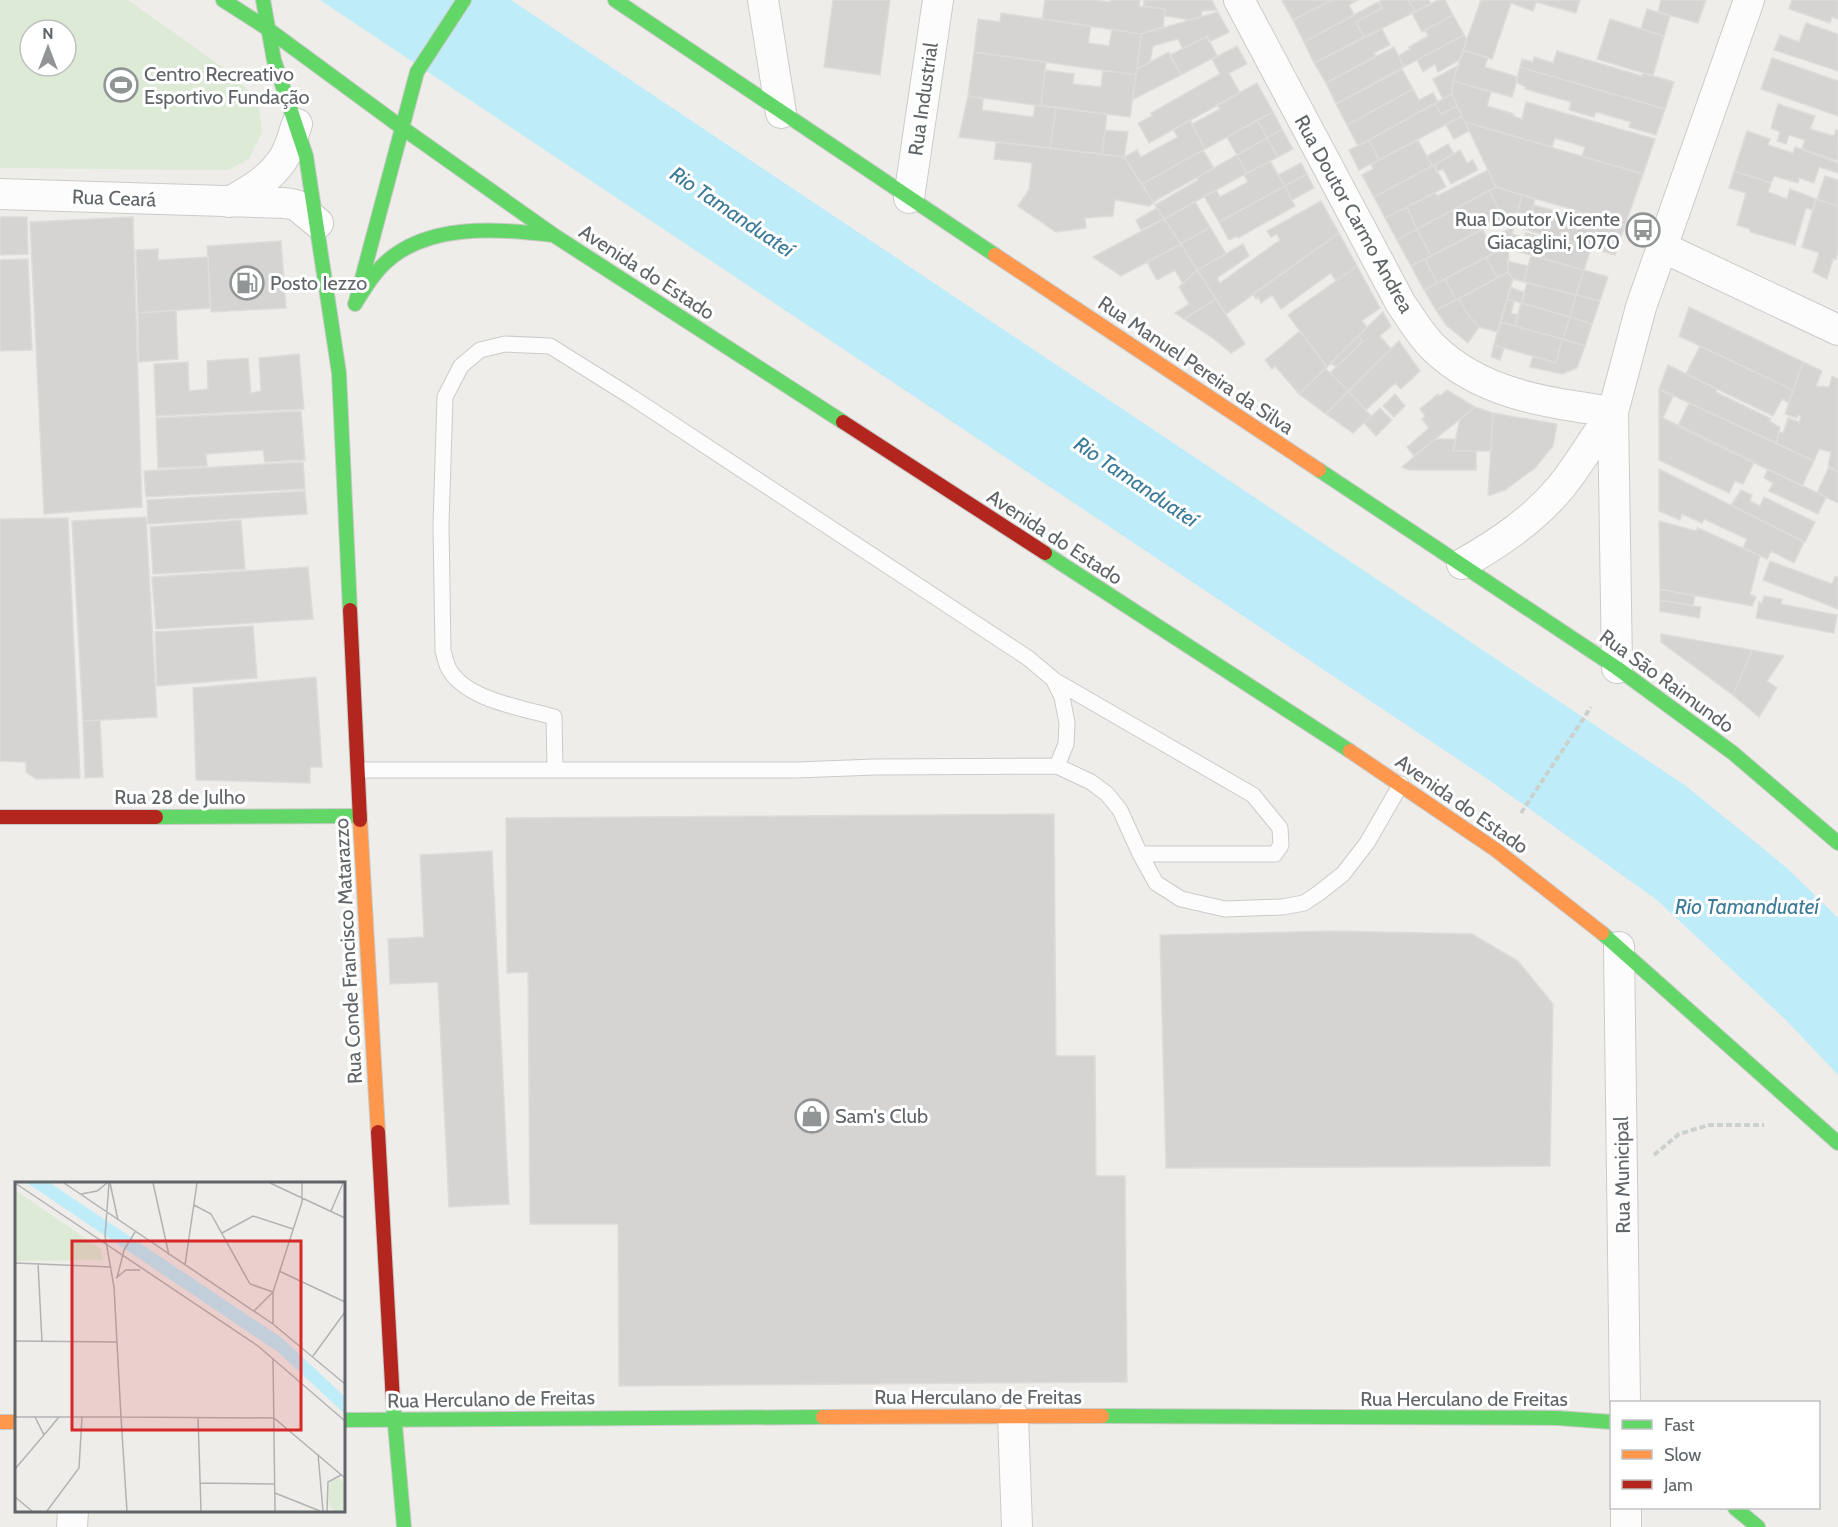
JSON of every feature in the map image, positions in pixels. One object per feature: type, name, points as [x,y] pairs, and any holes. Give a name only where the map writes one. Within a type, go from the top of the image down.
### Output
[{"type":"main road","name":"Avenida do Estado","points":[[223,0],[265,27],[401,128],[555,236],[1401,784],[1497,850],[1620,947],[1838,1143]]},
{"type":"main road","name":"Rua Conde Francisco Matarazzo","points":[[263,0],[265,27],[278,77],[297,124],[306,156],[339,373],[360,816],[394,1419],[404,1527]]},
{"type":"main road","points":[[464,0],[417,72],[354,310],[384,264],[409,246],[433,237],[493,231],[555,236]]},
{"type":"main road","name":"Rua Manuel Pereira da Silva","points":[[620,2],[781,113],[1462,564]]},
{"type":"main road","name":"Rua Conde Francisco Matarazzo","points":[[339,373],[347,338]]},
{"type":"main road","name":"Rua São Raimundo","points":[[1462,564],[1617,668],[1733,753],[1838,843]]},
{"type":"main road","name":"Rua 28 de Julho","points":[[0,817],[360,816]]},
{"type":"main road","name":"Rua Herculano de Freitas","points":[[345,1420],[1013,1416],[1545,1418],[1610,1422]]},
{"type":"main road","points":[[1736,1509],[1758,1527]]},
{"type":"street","points":[[762,0],[781,113]]},
{"type":"street","name":"Rua Industrial","points":[[909,198],[938,0]]},
{"type":"street","name":"Rua Doutor Carmo Andrea","points":[[1239,0],[1401,304],[1433,348],[1466,373],[1495,388],[1531,399],[1613,412]]},
{"type":"street","points":[[1617,668],[1613,412],[1641,307],[1749,0]]},
{"type":"street","points":[[229,202],[252,190],[271,174],[284,158],[297,124]]},
{"type":"street","name":"Rua Ceará","points":[[0,194],[285,203],[296,205],[318,223]]},
{"type":"street","points":[[1662,247],[1838,330]]},
{"type":"street","points":[[1462,564],[1498,544],[1539,511],[1577,467],[1594,437],[1613,412]]},
{"type":"street","name":"Rua Municipal","points":[[1620,947],[1625,1401]]},
{"type":"street","points":[[1013,1416],[1017,1527]]},
{"type":"street","points":[[1626,1509],[1626,1527]]},
{"type":"street","points":[[72,1527],[73,1512]]},
{"type":"lane","points":[[555,770],[554,717],[477,694],[459,682],[448,669],[443,651],[441,525],[445,397],[461,366],[480,350],[505,344],[550,346],[630,396],[1028,658],[1053,679],[1253,795],[1280,828],[1281,845],[1275,854],[1140,854]]},
{"type":"lane","points":[[1053,679],[1062,697],[1067,723],[1066,744],[1057,766]]},
{"type":"lane","points":[[359,770],[796,770],[1057,766],[1091,782],[1107,794],[1120,810],[1156,883],[1181,899],[1225,909],[1282,907],[1304,903],[1343,874],[1368,843],[1401,784]]},
{"type":"path","points":[[1521,813],[1591,707]]},
{"type":"path","points":[[1622,1183],[1678,1134],[1709,1125],[1817,1125]]},
{"type":"green space","name":"Centro Recreativo Esportivo Fundação","points":[[0,0],[128,0],[228,71],[258,100],[262,132],[249,159],[228,170],[0,168]]},
{"type":"water","name":"Rio Tamanduateí","points":[[320,0],[511,0],[1686,786],[1787,868],[1838,918],[1838,1075],[1786,1020],[1657,900],[1486,778]]},
{"type":"building","points":[[833,0],[890,0],[880,75],[824,67]]},
{"type":"building","points":[[1045,0],[1110,2],[1110,0],[1140,0],[1139,6],[1165,9],[1163,27],[1141,34],[1042,19]]},
{"type":"building","points":[[1144,0],[1212,0],[1217,10],[1202,11],[1201,17],[1191,20],[1165,16],[1165,9],[1144,6]]},
{"type":"building","points":[[1332,0],[1293,20],[1282,1]]},
{"type":"building","points":[[1332,0],[1358,0],[1349,5],[1354,15],[1304,42],[1293,20]]},
{"type":"building","points":[[1408,0],[1415,12],[1364,37],[1356,22],[1382,8],[1378,2]]},
{"type":"building","points":[[1408,0],[1429,0],[1431,4],[1415,12]]},
{"type":"building","points":[[1438,0],[1445,0],[1453,15],[1422,32],[1412,13]]},
{"type":"building","points":[[1481,0],[1537,0],[1533,11],[1511,3],[1492,59],[1463,50]]},
{"type":"building","points":[[1537,0],[1580,0],[1576,13],[1536,2]]},
{"type":"building","points":[[1661,0],[1706,0],[1698,23],[1658,12]]},
{"type":"building","points":[[1792,0],[1838,0],[1838,19],[1832,17],[1830,23],[1789,9]]},
{"type":"building","points":[[1378,2],[1382,8],[1356,22],[1364,37],[1314,63],[1304,42]]},
{"type":"building","points":[[1647,9],[1670,16],[1664,36],[1641,29]]},
{"type":"building","points":[[1218,12],[1229,32],[1209,42],[1207,36],[1183,49],[1178,39],[1153,46],[1150,62],[1137,69],[1141,34]]},
{"type":"building","points":[[1001,13],[1091,26],[1088,43],[1109,46],[1112,29],[1141,34],[1136,75],[974,52],[978,19],[1000,22]]},
{"type":"building","points":[[1453,15],[1464,35],[1404,67],[1398,56],[1428,36],[1425,30]]},
{"type":"building","points":[[1610,19],[1664,36],[1653,76],[1597,59]]},
{"type":"building","points":[[1806,23],[1838,34],[1838,71],[1774,50],[1780,35],[1799,42]]},
{"type":"building","points":[[1382,29],[1390,45],[1374,53],[1376,56],[1326,83],[1314,63]]},
{"type":"building","points":[[1464,35],[1467,40],[1460,60],[1438,72],[1435,64],[1423,72],[1417,60]]},
{"type":"building","points":[[1207,36],[1217,56],[1181,75],[1170,55]]},
{"type":"building","points":[[1237,46],[1247,64],[1229,73],[1240,93],[1149,143],[1138,123],[1152,116],[1151,113],[1220,74],[1212,59]]},
{"type":"building","points":[[1394,47],[1404,67],[1336,104],[1326,83]]},
{"type":"building","points":[[1463,50],[1488,57],[1485,67],[1518,77],[1512,97],[1453,81]]},
{"type":"building","points":[[1557,51],[1642,76],[1643,73],[1674,82],[1665,109],[1520,67],[1522,59],[1533,62],[1534,57],[1553,63]]},
{"type":"building","points":[[974,52],[1046,62],[1041,106],[968,96]]},
{"type":"building","points":[[1169,52],[1181,75],[1132,100],[1137,69]]},
{"type":"building","points":[[1772,58],[1838,81],[1838,116],[1761,89]]},
{"type":"building","points":[[1459,65],[1453,81],[1452,94],[1443,99],[1433,79]]},
{"type":"building","points":[[1520,67],[1665,109],[1656,135],[1629,127],[1631,122],[1596,112],[1594,117],[1569,110],[1571,102],[1525,89],[1526,87],[1516,82]]},
{"type":"building","points":[[1402,69],[1413,89],[1347,125],[1336,104]]},
{"type":"building","points":[[1045,70],[1074,74],[1073,84],[1101,87],[1103,70],[1136,75],[1130,117],[1041,106]]},
{"type":"building","points":[[1453,81],[1491,92],[1487,106],[1514,114],[1513,116],[1522,119],[1526,102],[1655,139],[1643,174],[1582,156],[1585,147],[1555,138],[1552,147],[1465,122],[1452,94]]},
{"type":"building","points":[[1257,83],[1273,112],[1205,149],[1192,124],[1220,109],[1217,105]]},
{"type":"building","points":[[1413,89],[1419,100],[1433,93],[1438,102],[1358,146],[1347,125]]},
{"type":"building","points":[[1452,94],[1457,106],[1441,114],[1435,103]]},
{"type":"building","points":[[968,96],[983,99],[982,110],[1033,117],[1035,105],[1056,107],[1050,148],[959,137]]},
{"type":"building","points":[[1435,103],[1441,114],[1457,106],[1462,116],[1379,160],[1369,140]]},
{"type":"building","points":[[1778,104],[1815,116],[1810,129],[1834,136],[1838,130],[1838,161],[1802,149],[1805,140],[1789,135],[1786,144],[1777,141],[1780,132],[1771,128]]},
{"type":"building","points":[[1056,107],[1107,114],[1102,154],[1050,148]]},
{"type":"building","points":[[1273,112],[1282,129],[1267,138],[1257,120]]},
{"type":"building","points":[[1462,116],[1469,131],[1454,139],[1446,125]]},
{"type":"building","points":[[1190,120],[1205,149],[1142,184],[1124,157],[1137,150],[1141,157],[1178,137],[1173,130]]},
{"type":"building","points":[[1257,120],[1267,138],[1237,155],[1227,137]]},
{"type":"building","points":[[1465,122],[1643,174],[1625,225],[1496,187]]},
{"type":"building","points":[[1282,129],[1293,149],[1278,157],[1267,138]]},
{"type":"building","points":[[1105,130],[1128,132],[1124,157],[1102,154]]},
{"type":"building","points":[[1747,131],[1770,139],[1768,145],[1793,153],[1795,147],[1838,163],[1838,173],[1819,167],[1814,183],[1799,178],[1798,183],[1774,176],[1771,183],[1734,171]]},
{"type":"building","points":[[1267,138],[1278,157],[1247,173],[1237,155]]},
{"type":"building","points":[[1369,140],[1379,160],[1359,170],[1349,150]]},
{"type":"building","points":[[1418,140],[1432,166],[1374,197],[1362,175],[1373,169],[1371,164]]},
{"type":"building","points":[[996,142],[1124,157],[1154,203],[1149,206],[1115,200],[1113,216],[1085,218],[1086,228],[1056,232],[1018,206],[1029,190],[1032,163],[994,159]]},
{"type":"building","points":[[1448,144],[1454,154],[1432,166],[1427,156]]},
{"type":"building","points":[[1203,150],[1214,168],[1153,202],[1142,184]]},
{"type":"building","points":[[1460,150],[1467,163],[1473,160],[1478,170],[1451,184],[1443,169],[1437,172],[1434,165]]},
{"type":"building","points":[[1237,155],[1247,173],[1164,219],[1155,205]]},
{"type":"building","points":[[1270,161],[1285,186],[1219,222],[1204,196],[1216,190],[1220,197],[1248,182],[1244,175]]},
{"type":"building","points":[[1301,163],[1307,174],[1285,186],[1278,175]]},
{"type":"building","points":[[1434,165],[1446,187],[1385,218],[1374,197]]},
{"type":"building","points":[[1488,170],[1496,187],[1417,229],[1407,207],[1435,193],[1437,196]]},
{"type":"building","points":[[1734,171],[1771,183],[1768,192],[1787,199],[1790,189],[1816,199],[1812,210],[1806,208],[1795,245],[1750,232],[1750,229],[1737,225],[1746,193],[1729,188]]},
{"type":"building","points":[[1307,174],[1314,188],[1292,200],[1285,186]]},
{"type":"building","points":[[1825,176],[1838,180],[1838,206],[1817,199]]},
{"type":"building","points":[[1285,186],[1295,206],[1238,238],[1237,236],[1229,240],[1219,222]]},
{"type":"building","points":[[1496,187],[1522,195],[1518,211],[1504,219],[1489,191]]},
{"type":"building","points":[[1489,191],[1504,219],[1431,256],[1417,229]]},
{"type":"building","points":[[1522,195],[1535,199],[1527,230],[1514,226]]},
{"type":"building","points":[[1816,199],[1838,206],[1838,252],[1836,259],[1833,259],[1827,279],[1813,272],[1819,253],[1802,247]]},
{"type":"building","points":[[1321,201],[1339,233],[1226,314],[1197,270],[1243,244],[1249,256],[1217,278],[1220,283],[1280,240],[1277,234],[1271,237],[1267,231]]},
{"type":"building","points":[[1195,202],[1210,227],[1181,244],[1164,219]]},
{"type":"building","points":[[1534,205],[1598,223],[1591,248],[1527,230]]},
{"type":"building","points":[[1407,207],[1417,229],[1397,240],[1385,218]]},
{"type":"building","points":[[1157,208],[1164,219],[1141,230],[1136,220]]},
{"type":"building","points":[[1569,209],[1625,225],[1615,255],[1591,248],[1598,223],[1567,214]]},
{"type":"building","points":[[0,217],[27,217],[28,254],[0,255]]},
{"type":"building","points":[[133,217],[142,507],[44,514],[30,222]]},
{"type":"building","points":[[1164,219],[1181,244],[1121,276],[1093,257]]},
{"type":"building","points":[[1514,226],[1509,246],[1495,253],[1488,240]]},
{"type":"building","points":[[1210,227],[1226,254],[1197,270],[1181,244]]},
{"type":"building","points":[[1417,229],[1431,256],[1411,266],[1397,240]]},
{"type":"building","points":[[1482,229],[1495,253],[1437,283],[1425,259]]},
{"type":"building","points":[[1339,233],[1357,266],[1336,281],[1331,273],[1281,309],[1272,295],[1261,303],[1258,297],[1256,299],[1253,294]]},
{"type":"building","points":[[1526,233],[1556,242],[1557,239],[1565,240],[1591,248],[1584,270],[1520,252]]},
{"type":"building","points":[[1512,234],[1525,238],[1520,252],[1508,249]]},
{"type":"building","name":"Posto Iezzo","points":[[281,241],[286,308],[211,312],[207,246]]},
{"type":"building","points":[[1181,244],[1197,270],[1183,284],[1175,270],[1157,280],[1147,262]]},
{"type":"building","points":[[1509,246],[1508,272],[1497,278],[1486,257]]},
{"type":"building","points":[[158,249],[158,260],[208,257],[210,308],[138,313],[136,250]]},
{"type":"building","points":[[1531,255],[1584,270],[1576,295],[1524,282]]},
{"type":"building","points":[[1486,257],[1497,278],[1456,300],[1445,279]]},
{"type":"building","points":[[28,259],[32,350],[0,351],[0,260]]},
{"type":"building","points":[[1425,259],[1437,283],[1424,290],[1411,266]]},
{"type":"building","points":[[1507,261],[1528,266],[1524,282],[1513,279],[1508,273]]},
{"type":"building","points":[[1357,266],[1380,308],[1362,321],[1367,327],[1327,367],[1288,315]]},
{"type":"building","points":[[1197,270],[1216,299],[1184,319],[1175,313],[1189,304],[1179,287]]},
{"type":"building","points":[[1584,270],[1608,277],[1600,301],[1576,295]]},
{"type":"building","points":[[1508,272],[1513,279],[1498,332],[1479,327],[1466,312],[1459,299]]},
{"type":"building","points":[[1445,279],[1456,300],[1436,310],[1424,290]]},
{"type":"building","points":[[1527,283],[1576,295],[1570,317],[1521,303]]},
{"type":"building","points":[[1510,287],[1525,293],[1521,303],[1507,299]]},
{"type":"building","points":[[1576,295],[1600,301],[1592,324],[1570,317]]},
{"type":"building","points":[[1216,299],[1245,344],[1231,353],[1184,319]]},
{"type":"building","points":[[1459,299],[1466,312],[1479,327],[1468,343],[1446,325],[1436,310]]},
{"type":"building","points":[[1507,299],[1514,302],[1511,313],[1518,315],[1515,326],[1500,322]]},
{"type":"building","points":[[1521,303],[1570,317],[1563,339],[1515,326]]},
{"type":"building","points":[[1689,307],[1803,362],[1793,390],[1679,336]]},
{"type":"building","points":[[176,310],[178,359],[139,362],[138,313]]},
{"type":"building","points":[[1383,312],[1391,326],[1380,336],[1391,349],[1349,391],[1330,373],[1363,341],[1358,336]]},
{"type":"building","points":[[1570,317],[1592,324],[1585,346],[1563,339]]},
{"type":"building","points":[[1500,322],[1562,339],[1556,363],[1494,345]]},
{"type":"building","points":[[1300,331],[1327,367],[1299,394],[1275,366],[1272,369],[1265,360]]},
{"type":"building","points":[[1358,336],[1363,341],[1336,367],[1331,363]]},
{"type":"building","points":[[1562,339],[1585,346],[1577,368],[1562,374],[1530,367],[1533,356],[1556,363]]},
{"type":"building","points":[[1399,341],[1420,371],[1401,389],[1395,383],[1366,410],[1348,391]]},
{"type":"building","points":[[1494,345],[1504,348],[1500,360],[1491,357]]},
{"type":"building","points":[[1700,346],[1793,390],[1789,403],[1782,399],[1773,416],[1686,374]]},
{"type":"building","points":[[299,354],[304,409],[156,416],[154,364],[188,362],[189,391],[208,389],[207,361],[248,358],[251,393],[261,391],[259,358]]},
{"type":"building","points":[[1803,362],[1822,371],[1816,386],[1829,387],[1832,376],[1838,379],[1838,472],[1828,467],[1831,452],[1819,449],[1814,461],[1776,443],[1779,432],[1783,433],[1788,418],[1799,422],[1801,416],[1798,415],[1797,418],[1785,414]]},
{"type":"building","points":[[1668,365],[1771,419],[1769,421],[1780,427],[1776,443],[1659,389]]},
{"type":"building","points":[[1325,368],[1349,391],[1326,414],[1299,394]]},
{"type":"building","points":[[1659,389],[1673,396],[1663,418],[1659,416]]},
{"type":"building","points":[[1447,390],[1475,407],[1414,456],[1407,447],[1429,428],[1422,419],[1425,416],[1420,409],[1438,394],[1440,396]]},
{"type":"building","points":[[1348,391],[1371,416],[1353,433],[1326,414]]},
{"type":"building","points":[[1395,394],[1405,406],[1394,417],[1383,406]]},
{"type":"building","points":[[1689,403],[1814,461],[1802,486],[1678,426]]},
{"type":"building","points":[[1475,407],[1493,413],[1491,451],[1453,451],[1460,419]]},
{"type":"building","points":[[1380,408],[1392,420],[1376,436],[1364,423]]},
{"type":"building","points":[[301,411],[305,460],[265,462],[263,450],[206,454],[207,466],[158,468],[156,418]]},
{"type":"building","points":[[1493,413],[1557,424],[1553,446],[1535,468],[1505,490],[1488,496]]},
{"type":"building","points":[[1659,416],[1754,462],[1743,484],[1735,481],[1729,493],[1659,460]]},
{"type":"building","points":[[1435,439],[1456,439],[1453,451],[1476,451],[1476,470],[1409,470],[1402,467]]},
{"type":"building","points":[[303,462],[305,489],[146,497],[144,471]]},
{"type":"building","points":[[1829,467],[1838,472],[1838,503],[1817,493]]},
{"type":"building","points":[[1659,469],[1804,542],[1794,563],[1771,551],[1767,559],[1743,548],[1747,539],[1704,519],[1702,523],[1682,514],[1680,520],[1659,511]]},
{"type":"building","points":[[1768,469],[1826,497],[1818,514],[1769,491],[1773,483],[1764,478]]},
{"type":"building","points":[[1741,490],[1752,495],[1750,501],[1760,506],[1764,497],[1815,522],[1805,542],[1731,505]]},
{"type":"building","points":[[305,491],[307,514],[148,524],[147,500]]},
{"type":"building","points":[[146,517],[157,717],[83,721],[72,521]]},
{"type":"building","points":[[68,518],[80,778],[36,779],[26,772],[26,762],[0,761],[0,519]]},
{"type":"building","points":[[241,520],[245,569],[153,574],[150,527]]},
{"type":"building","points":[[1659,521],[1696,531],[1698,528],[1760,556],[1750,594],[1756,597],[1752,606],[1660,589]]},
{"type":"building","points":[[1770,561],[1832,584],[1835,577],[1838,577],[1838,609],[1763,580]]},
{"type":"building","points":[[308,567],[313,619],[156,629],[152,577]]},
{"type":"building","points":[[1660,589],[1695,596],[1693,606],[1660,600]]},
{"type":"building","points":[[1764,596],[1782,599],[1781,604],[1837,615],[1834,633],[1756,618],[1759,602],[1762,603]]},
{"type":"building","points":[[1660,600],[1701,607],[1699,618],[1660,611]]},
{"type":"building","points":[[253,626],[257,678],[157,686],[155,632]]},
{"type":"building","points":[[1661,634],[1752,650],[1733,695],[1661,642]]},
{"type":"building","points":[[1752,650],[1784,656],[1767,681],[1777,688],[1759,717],[1733,695]]},
{"type":"building","points":[[316,677],[322,767],[310,767],[310,783],[196,780],[193,688]]},
{"type":"building","points":[[100,720],[103,777],[85,778],[83,721]]},
{"type":"building","name":"Sam's Club","points":[[1054,814],[1056,1056],[1095,1056],[1096,1176],[1125,1176],[1127,1382],[619,1386],[618,1224],[530,1224],[528,972],[507,973],[506,818]]},
{"type":"building","points":[[492,851],[509,1204],[449,1207],[438,982],[390,984],[388,939],[424,937],[420,855]]},
{"type":"building","points":[[1333,931],[1472,934],[1518,961],[1553,1004],[1550,1166],[1166,1168],[1160,935]]},
{"type":"traffic: fast","points":[[223,0],[265,27],[555,236],[843,422]]},
{"type":"traffic: fast","points":[[263,0],[274,60],[306,156],[339,373],[350,610]]},
{"type":"traffic: fast","points":[[356,301],[417,72],[464,0]]},
{"type":"traffic: fast","points":[[615,0],[995,255]]},
{"type":"traffic: fast","points":[[355,304],[382,266],[399,252],[419,242],[440,235],[463,232],[509,231],[553,235]]},
{"type":"traffic: fast","points":[[1319,470],[1617,668],[1733,753],[1838,843]]},
{"type":"traffic: fast","points":[[1045,553],[1350,751]]},
{"type":"traffic: fast","points":[[156,817],[360,816]]},
{"type":"traffic: fast","points":[[1602,933],[1838,1143]]},
{"type":"traffic: fast","points":[[393,1402],[404,1527]]},
{"type":"traffic: fast","points":[[1102,1416],[1557,1418],[1610,1422]]},
{"type":"traffic: fast","points":[[345,1420],[823,1417]]},
{"type":"traffic: fast","points":[[1736,1509],[1758,1527]]},
{"type":"traffic: slow","points":[[995,255],[1319,470]]},
{"type":"traffic: slow","points":[[1350,751],[1496,850],[1602,933]]},
{"type":"traffic: slow","points":[[360,820],[378,1132]]},
{"type":"traffic: slow","points":[[823,1417],[1102,1416]]},
{"type":"traffic: slow","points":[[0,1422],[15,1422]]},
{"type":"traffic: jam","points":[[843,422],[1045,553]]},
{"type":"traffic: jam","points":[[350,610],[360,820]]},
{"type":"traffic: jam","points":[[0,817],[156,817]]},
{"type":"traffic: jam","points":[[378,1132],[393,1402]]},
{"type":"place","name":"Centro Recreativo Esportivo Fundação","points":[[121,85]]},
{"type":"place","name":"Rua Doutor Vicente Giacaglini, 1070","points":[[1643,230]]},
{"type":"place","name":"Posto Iezzo","points":[[247,283]]},
{"type":"place","name":"Sam's Club","points":[[812,1116]]}]
